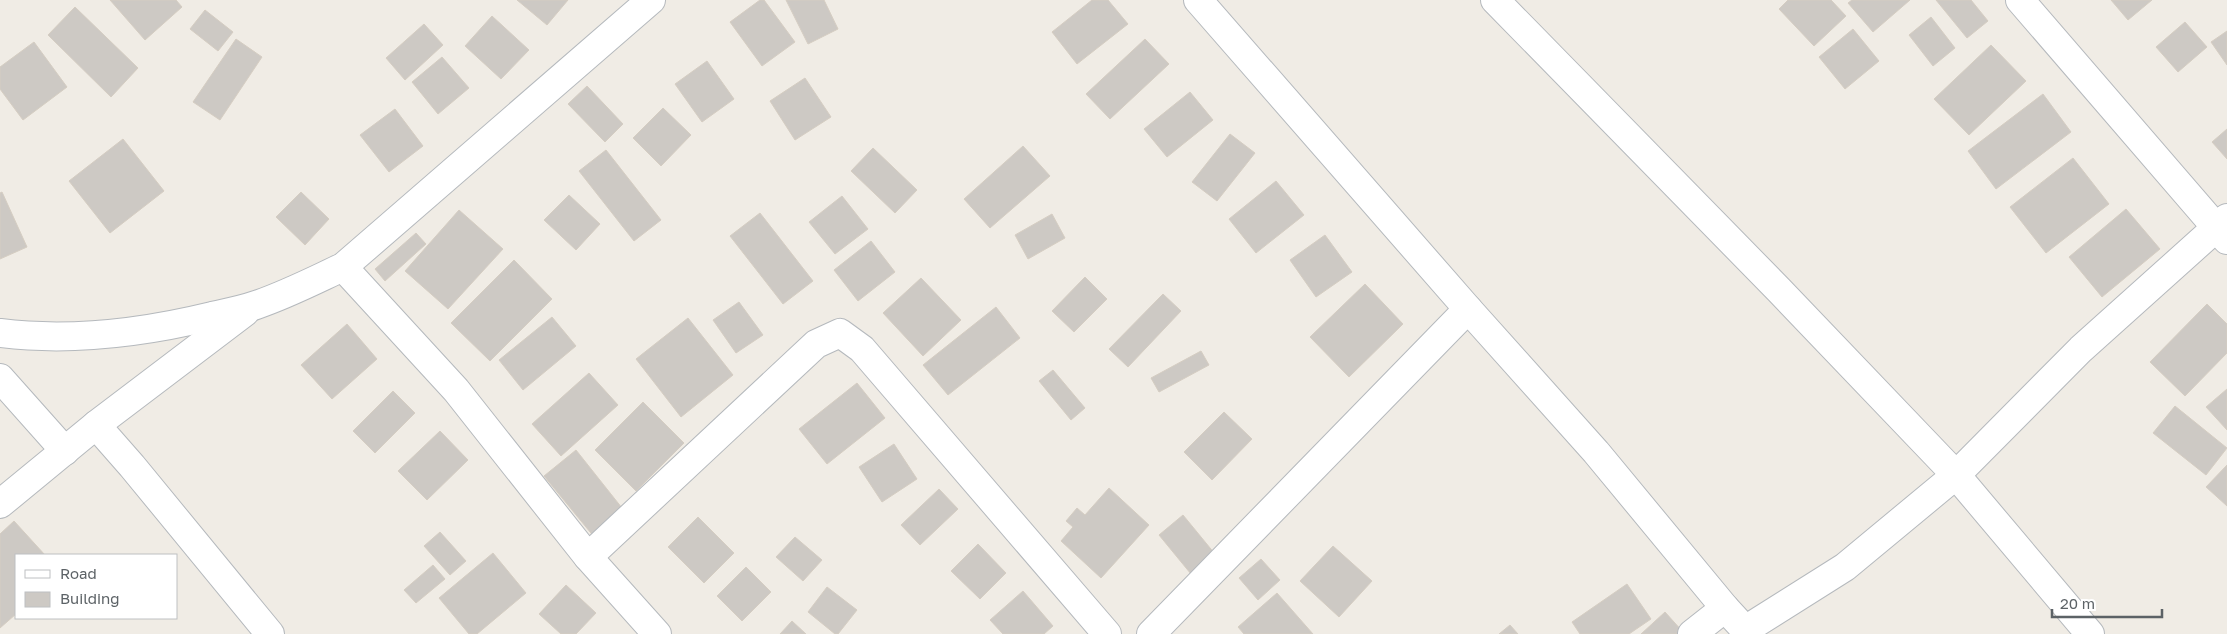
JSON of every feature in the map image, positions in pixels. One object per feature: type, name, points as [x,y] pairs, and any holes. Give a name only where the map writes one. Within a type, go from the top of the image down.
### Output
[{"type":"street","points":[[0,333],[34,338],[85,336],[137,331],[186,322],[255,306],[294,290],[343,266],[651,0]]},
{"type":"street","points":[[1198,0],[1468,310],[1596,452],[1747,632],[1845,567],[1956,474],[2081,349],[2224,228],[2020,0]]},
{"type":"street","points":[[1495,0],[1956,474],[2090,634]]},
{"type":"street","points":[[343,266],[456,390],[588,557],[657,634]]},
{"type":"street","points":[[0,504],[96,425],[255,306]]},
{"type":"street","points":[[1151,634],[1468,310]]},
{"type":"street","points":[[588,557],[816,344],[840,333],[862,349],[1107,634]]},
{"type":"street","points":[[0,378],[65,451]]},
{"type":"street","points":[[96,425],[270,634]]},
{"type":"street","points":[[1692,634],[1725,608]]},
{"type":"building","points":[[110,0],[176,0],[182,7],[145,40]]},
{"type":"building","points":[[517,0],[568,0],[547,25]]},
{"type":"building","points":[[760,0],[764,0],[795,42],[762,66],[730,22]]},
{"type":"building","points":[[786,0],[824,0],[838,29],[808,44]]},
{"type":"building","points":[[1092,0],[1108,0],[1128,24],[1077,64],[1052,32]]},
{"type":"building","points":[[1788,0],[1831,0],[1846,16],[1814,46],[1779,9]]},
{"type":"building","points":[[1852,0],[1910,0],[1873,32],[1848,3]]},
{"type":"building","points":[[1936,0],[1971,0],[1988,21],[1967,38]]},
{"type":"building","points":[[2111,0],[2152,0],[2128,20]]},
{"type":"building","points":[[75,7],[138,68],[111,97],[48,35]]},
{"type":"building","points":[[205,10],[233,32],[218,51],[190,29]]},
{"type":"building","points":[[492,16],[529,50],[501,79],[465,46]]},
{"type":"building","points":[[1931,17],[1955,48],[1933,66],[1909,35]]},
{"type":"building","points":[[2185,22],[2207,47],[2178,72],[2156,47]]},
{"type":"building","points":[[424,24],[443,45],[405,80],[386,58]]},
{"type":"building","points":[[1853,29],[1879,61],[1845,89],[1819,57]]},
{"type":"building","points":[[2227,31],[2227,65],[2211,42]]},
{"type":"building","points":[[236,39],[262,57],[220,120],[193,102]]},
{"type":"building","points":[[1145,39],[1169,64],[1110,119],[1086,94]]},
{"type":"building","points":[[34,42],[67,87],[23,120],[0,89],[0,67]]},
{"type":"building","points":[[1991,45],[2026,81],[1969,135],[1934,99]]},
{"type":"building","points":[[442,57],[469,88],[438,114],[412,82]]},
{"type":"building","points":[[707,61],[734,99],[702,122],[675,84]]},
{"type":"building","points":[[805,78],[831,117],[795,140],[770,101]]},
{"type":"building","points":[[587,86],[623,124],[605,142],[568,104]]},
{"type":"building","points":[[1190,92],[1213,120],[1167,157],[1144,129]]},
{"type":"building","points":[[2043,94],[2071,132],[1996,189],[1968,151]]},
{"type":"building","points":[[663,108],[691,135],[661,166],[633,138]]},
{"type":"building","points":[[395,109],[423,146],[389,172],[360,135]]},
{"type":"building","points":[[2227,129],[2227,159],[2212,142]]},
{"type":"building","points":[[1230,134],[1255,153],[1217,201],[1192,182]]},
{"type":"building","points":[[123,139],[164,191],[110,233],[69,181]]},
{"type":"building","points":[[1023,146],[1050,176],[990,228],[964,199]]},
{"type":"building","points":[[873,148],[917,190],[895,213],[851,171]]},
{"type":"building","points":[[606,150],[661,220],[634,241],[579,171]]},
{"type":"building","points":[[2073,158],[2109,204],[2046,253],[2010,207]]},
{"type":"building","points":[[1276,181],[1304,215],[1256,253],[1229,219]]},
{"type":"building","points":[[2,192],[27,247],[0,259],[0,193]]},
{"type":"building","points":[[301,192],[329,219],[305,245],[276,217]]},
{"type":"building","points":[[569,195],[600,224],[576,250],[544,220]]},
{"type":"building","points":[[842,196],[868,229],[835,254],[809,222]]},
{"type":"building","points":[[2126,209],[2160,249],[2102,297],[2069,257]]},
{"type":"building","points":[[459,210],[503,249],[448,309],[405,271]]},
{"type":"building","points":[[760,213],[813,281],[783,304],[730,236]]},
{"type":"building","points":[[1052,214],[1065,238],[1028,259],[1015,235]]},
{"type":"building","points":[[416,233],[426,244],[385,281],[375,269]]},
{"type":"building","points":[[1325,235],[1352,272],[1316,297],[1290,260]]},
{"type":"building","points":[[871,241],[895,272],[858,301],[834,270]]},
{"type":"building","points":[[514,260],[552,299],[490,361],[451,323]]},
{"type":"building","points":[[1085,277],[1107,299],[1074,332],[1052,311]]},
{"type":"building","points":[[921,278],[961,320],[923,356],[883,313]]},
{"type":"building","points":[[1365,284],[1403,324],[1349,377],[1310,337]]},
{"type":"building","points":[[1163,294],[1181,311],[1128,367],[1109,349]]},
{"type":"building","points":[[739,302],[763,335],[736,353],[713,320]]},
{"type":"building","points":[[2207,304],[2227,324],[2227,353],[2185,396],[2150,362]]},
{"type":"building","points":[[996,307],[1020,338],[948,395],[923,365]]},
{"type":"building","points":[[552,317],[576,346],[523,390],[499,360]]},
{"type":"building","points":[[688,318],[733,375],[681,417],[636,359]]},
{"type":"building","points":[[347,324],[377,359],[332,399],[301,365]]},
{"type":"building","points":[[1201,351],[1209,365],[1159,392],[1151,378]]},
{"type":"building","points":[[1053,370],[1085,408],[1071,420],[1039,381]]},
{"type":"building","points":[[589,373],[618,405],[561,456],[532,424]]},
{"type":"building","points":[[857,383],[885,418],[827,464],[799,429]]},
{"type":"building","points":[[2227,389],[2227,430],[2206,407]]},
{"type":"building","points":[[393,391],[415,413],[375,453],[353,431]]},
{"type":"building","points":[[643,402],[684,443],[636,491],[595,450]]},
{"type":"building","points":[[2175,406],[2227,448],[2206,475],[2153,433]]},
{"type":"building","points":[[1224,412],[1252,439],[1212,480],[1184,452]]},
{"type":"building","points":[[440,431],[468,460],[427,500],[398,471]]},
{"type":"building","points":[[894,444],[917,479],[882,502],[859,467]]},
{"type":"building","points":[[576,450],[626,513],[595,538],[544,476]]},
{"type":"building","points":[[2227,465],[2227,506],[2206,487]]},
{"type":"building","points":[[1109,488],[1149,525],[1101,578],[1061,541],[1073,527],[1066,521],[1077,508],[1085,515]]},
{"type":"building","points":[[939,489],[958,509],[920,545],[901,525]]},
{"type":"building","points":[[1183,515],[1215,554],[1191,574],[1159,535]]},
{"type":"building","points":[[698,517],[734,553],[704,583],[668,547]]},
{"type":"building","points":[[14,521],[44,554],[15,554],[15,615],[0,628],[0,534]]},
{"type":"building","points":[[440,532],[466,561],[450,575],[424,546]]},
{"type":"building","points":[[795,537],[822,560],[803,581],[776,557]]},
{"type":"building","points":[[978,544],[1006,573],[980,599],[951,571]]},
{"type":"building","points":[[1333,546],[1372,581],[1339,617],[1300,581]]},
{"type":"building","points":[[493,553],[526,593],[477,634],[469,634],[439,598]]},
{"type":"building","points":[[1261,559],[1280,580],[1258,600],[1239,578]]},
{"type":"building","points":[[433,565],[445,579],[416,603],[404,590]]},
{"type":"building","points":[[746,567],[771,592],[742,621],[717,596]]},
{"type":"building","points":[[1627,584],[1651,619],[1629,634],[1580,634],[1572,622]]},
{"type":"building","points":[[566,585],[596,613],[576,634],[561,634],[539,614]]},
{"type":"building","points":[[827,587],[857,610],[838,634],[835,634],[808,612]]},
{"type":"building","points":[[1023,591],[1053,626],[1044,634],[1003,634],[990,620]]},
{"type":"building","points":[[1277,593],[1313,634],[1244,634],[1238,627]]},
{"type":"building","points":[[1665,612],[1683,632],[1681,634],[1641,634]]},
{"type":"building","points":[[792,621],[806,634],[780,634]]},
{"type":"building","points":[[1510,625],[1518,634],[1499,634]]}]
